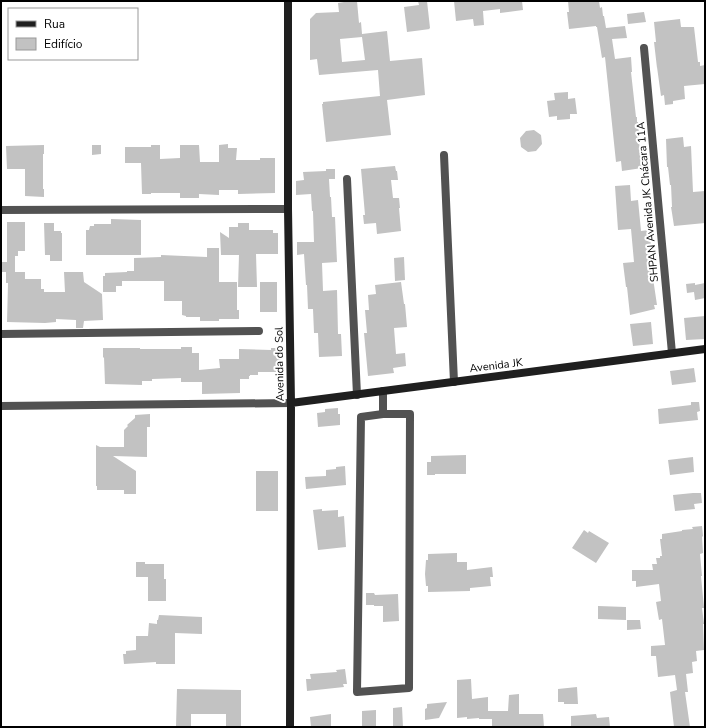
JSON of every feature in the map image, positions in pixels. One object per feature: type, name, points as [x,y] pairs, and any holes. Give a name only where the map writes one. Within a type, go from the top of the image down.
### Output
[{"type":"street","name":"Avenida do Sol","points":[[288,1],[288,209],[291,403],[290,727]]},
{"type":"street","name":"SHPAN Avenida JK Chácara 11A","points":[[644,48],[672,353]]},
{"type":"street","points":[[444,155],[454,382]]},
{"type":"street","points":[[348,179],[357,395]]},
{"type":"street","points":[[1,210],[288,209]]},
{"type":"street","points":[[1,334],[259,331]]},
{"type":"street","name":"Avenida JK","points":[[291,403],[705,349]]},
{"type":"street","points":[[383,391],[383,414]]},
{"type":"street","points":[[1,406],[291,403]]},
{"type":"street","points":[[383,414],[410,414],[409,688],[357,692],[361,417],[383,414]]},
{"type":"building","points":[[357,1],[359,23],[361,22],[362,34],[387,31],[390,61],[422,58],[425,95],[387,100],[391,135],[326,142],[323,102],[380,96],[378,70],[319,75],[317,59],[310,60],[310,19],[316,13],[339,12],[338,3]],"holes":[[[362,37],[365,60],[342,62],[340,39]]]},
{"type":"building","points":[[418,1],[427,1],[430,29],[407,32],[404,7],[419,5]]},
{"type":"building","points":[[454,1],[522,1],[523,10],[500,13],[500,9],[483,11],[484,25],[474,26],[473,19],[456,21]]},
{"type":"building","points":[[568,1],[599,1],[600,8],[602,7],[606,28],[625,26],[627,38],[612,39],[615,59],[631,57],[631,72],[636,117],[638,122],[642,168],[622,171],[621,161],[616,162],[605,57],[602,58],[597,27],[569,29],[567,12],[569,12]]},
{"type":"building","points":[[644,12],[646,22],[628,24],[627,14]]},
{"type":"building","points":[[680,19],[681,27],[694,27],[698,62],[700,62],[700,66],[705,65],[705,84],[684,86],[685,99],[673,101],[673,104],[665,105],[664,95],[661,96],[657,68],[654,42],[656,42],[654,22]]},
{"type":"building","points":[[568,92],[568,99],[575,98],[577,114],[570,114],[570,119],[557,120],[557,116],[549,117],[547,101],[555,100],[554,93]]},
{"type":"building","points":[[534,130],[541,135],[542,144],[536,151],[528,152],[521,147],[520,138],[526,131]]},
{"type":"building","points":[[683,137],[684,147],[691,146],[693,192],[705,191],[705,223],[674,226],[671,207],[671,185],[667,167],[666,139]]},
{"type":"building","points":[[228,144],[228,148],[237,148],[236,160],[260,160],[260,158],[275,158],[275,193],[238,194],[238,190],[219,190],[219,195],[199,194],[199,198],[180,198],[180,193],[142,194],[141,163],[125,163],[125,147],[151,147],[151,145],[160,145],[160,159],[180,158],[180,145],[199,145],[200,162],[219,162],[219,145]]},
{"type":"building","points":[[44,145],[44,197],[25,196],[25,169],[7,169],[6,146]]},
{"type":"building","points":[[92,145],[101,145],[101,154],[92,155]]},
{"type":"building","points":[[395,166],[398,180],[391,180],[393,198],[399,198],[401,231],[377,234],[376,223],[364,224],[363,215],[365,215],[361,169]]},
{"type":"building","points":[[326,169],[335,169],[335,179],[329,179],[332,217],[335,217],[337,262],[322,263],[323,291],[337,290],[338,334],[341,334],[342,356],[319,357],[318,333],[314,333],[313,309],[308,309],[304,254],[297,255],[297,242],[314,242],[311,194],[296,195],[296,181],[304,180],[303,172],[326,171]]},
{"type":"building","points":[[630,185],[631,201],[638,200],[641,231],[649,230],[652,258],[650,258],[657,305],[654,305],[655,309],[630,315],[623,263],[634,262],[631,229],[618,230],[615,186]]},
{"type":"building","points":[[111,219],[141,220],[141,255],[86,255],[86,230],[89,230],[90,226],[94,226],[94,224],[111,224]]},
{"type":"building","points":[[7,222],[25,222],[25,251],[18,251],[18,256],[15,256],[15,272],[25,272],[25,279],[41,279],[41,289],[44,289],[44,292],[65,292],[64,272],[83,272],[84,282],[102,294],[103,320],[84,321],[83,328],[76,328],[76,320],[56,319],[56,322],[45,323],[7,322],[8,283],[6,283],[6,272],[1,272],[1,262],[7,262]]},
{"type":"building","points":[[44,223],[54,223],[54,231],[61,231],[62,233],[62,261],[50,261],[50,255],[45,255]]},
{"type":"building","points":[[238,223],[249,223],[249,230],[273,230],[273,233],[278,233],[278,254],[256,254],[257,287],[238,287],[239,255],[221,255],[220,232],[229,238],[229,227],[238,227]]},
{"type":"building","points":[[207,248],[219,248],[219,282],[237,282],[237,310],[239,310],[239,319],[200,321],[200,317],[186,317],[182,315],[182,301],[164,301],[164,281],[122,281],[122,286],[116,286],[116,292],[103,292],[103,276],[105,276],[105,273],[134,271],[134,258],[161,257],[161,255],[207,257]]},
{"type":"building","points":[[404,257],[405,280],[395,281],[394,258]]},
{"type":"building","points":[[260,282],[277,282],[277,312],[260,312]]},
{"type":"building","points":[[401,282],[407,327],[394,328],[396,354],[405,353],[406,366],[393,368],[394,373],[368,376],[364,333],[367,333],[365,310],[369,310],[368,295],[376,294],[375,285]]},
{"type":"building","points":[[695,283],[695,285],[705,283],[705,298],[695,300],[694,292],[687,293],[686,284]]},
{"type":"building","points":[[705,316],[705,339],[686,340],[684,318]]},
{"type":"building","points":[[651,322],[653,344],[633,346],[630,324]]},
{"type":"building","points":[[181,347],[192,347],[192,353],[199,353],[199,370],[220,368],[219,359],[239,359],[239,349],[271,350],[271,348],[281,348],[281,362],[277,362],[277,372],[258,372],[258,375],[250,375],[249,379],[240,379],[240,393],[202,394],[202,382],[181,382],[181,378],[152,379],[152,381],[142,381],[142,385],[105,384],[103,348],[181,349]]},
{"type":"building","points":[[694,368],[696,382],[672,385],[670,371]]},
{"type":"building","points":[[691,402],[699,402],[700,411],[697,412],[698,420],[659,424],[658,409],[691,405]]},
{"type":"building","points":[[338,408],[338,414],[340,414],[340,425],[318,427],[317,413],[325,412],[325,409]]},
{"type":"building","points":[[150,414],[150,427],[147,427],[147,457],[113,456],[136,471],[136,494],[124,494],[124,490],[97,490],[96,445],[100,447],[124,447],[124,430],[128,426],[127,425],[135,418],[135,415]]},
{"type":"building","points":[[466,455],[466,474],[427,475],[427,462],[431,462],[431,456]]},
{"type":"building","points":[[693,457],[694,472],[670,475],[668,460]]},
{"type":"building","points":[[345,466],[346,485],[306,489],[305,477],[326,476],[326,470]]},
{"type":"building","points":[[256,471],[278,471],[278,511],[256,511]]},
{"type":"building","points":[[701,493],[702,503],[694,504],[695,509],[675,511],[673,495]]},
{"type":"building","points":[[322,509],[322,511],[338,510],[338,517],[344,516],[346,547],[318,550],[313,510]]},
{"type":"building","points":[[702,526],[703,553],[700,554],[704,608],[702,608],[704,624],[704,650],[696,651],[697,661],[692,662],[693,673],[686,674],[688,692],[685,692],[690,727],[674,727],[670,692],[677,690],[675,675],[658,677],[656,656],[651,656],[651,646],[665,645],[662,619],[659,620],[656,602],[661,601],[659,584],[636,587],[636,581],[632,581],[632,570],[653,570],[652,564],[657,564],[656,558],[660,558],[660,556],[662,556],[660,539],[662,539],[662,534]]},
{"type":"building","points":[[584,530],[588,533],[589,531],[609,543],[596,563],[572,548]]},
{"type":"building","points":[[457,553],[457,562],[467,562],[467,570],[492,567],[493,577],[490,577],[491,586],[470,588],[470,591],[428,592],[425,574],[428,554]]},
{"type":"building","points":[[136,562],[145,562],[145,564],[164,564],[166,601],[148,601],[148,577],[136,577]]},
{"type":"building","points":[[366,593],[374,593],[375,595],[398,594],[399,621],[383,622],[383,606],[366,605]]},
{"type":"building","points":[[598,606],[626,607],[626,620],[598,619]]},
{"type":"building","points":[[159,615],[202,617],[202,634],[175,633],[175,664],[156,664],[156,662],[124,664],[123,654],[126,654],[126,651],[136,650],[136,636],[148,636],[149,623],[157,624]]},
{"type":"building","points":[[627,620],[640,620],[641,629],[627,630]]},
{"type":"building","points":[[345,669],[347,684],[343,684],[344,687],[307,691],[306,679],[311,679],[310,674],[337,672],[336,670]]},
{"type":"building","points":[[471,679],[472,699],[488,697],[488,711],[508,711],[509,695],[519,694],[519,714],[543,714],[544,727],[492,727],[492,719],[467,719],[467,717],[457,718],[457,680]]},
{"type":"building","points":[[577,687],[578,704],[564,704],[564,702],[558,702],[558,689]]},
{"type":"building","points":[[177,689],[241,690],[241,727],[226,727],[226,714],[191,714],[191,727],[176,727]]},
{"type":"building","points":[[447,702],[439,718],[425,720],[425,709],[427,708],[427,704]]},
{"type":"building","points":[[402,707],[403,727],[393,727],[393,708]]},
{"type":"building","points":[[376,710],[376,727],[362,727],[362,711]]},
{"type":"building","points":[[331,714],[331,727],[311,727],[310,717]]},
{"type":"building","points":[[596,714],[597,718],[609,717],[610,727],[571,727],[571,716]]}]
